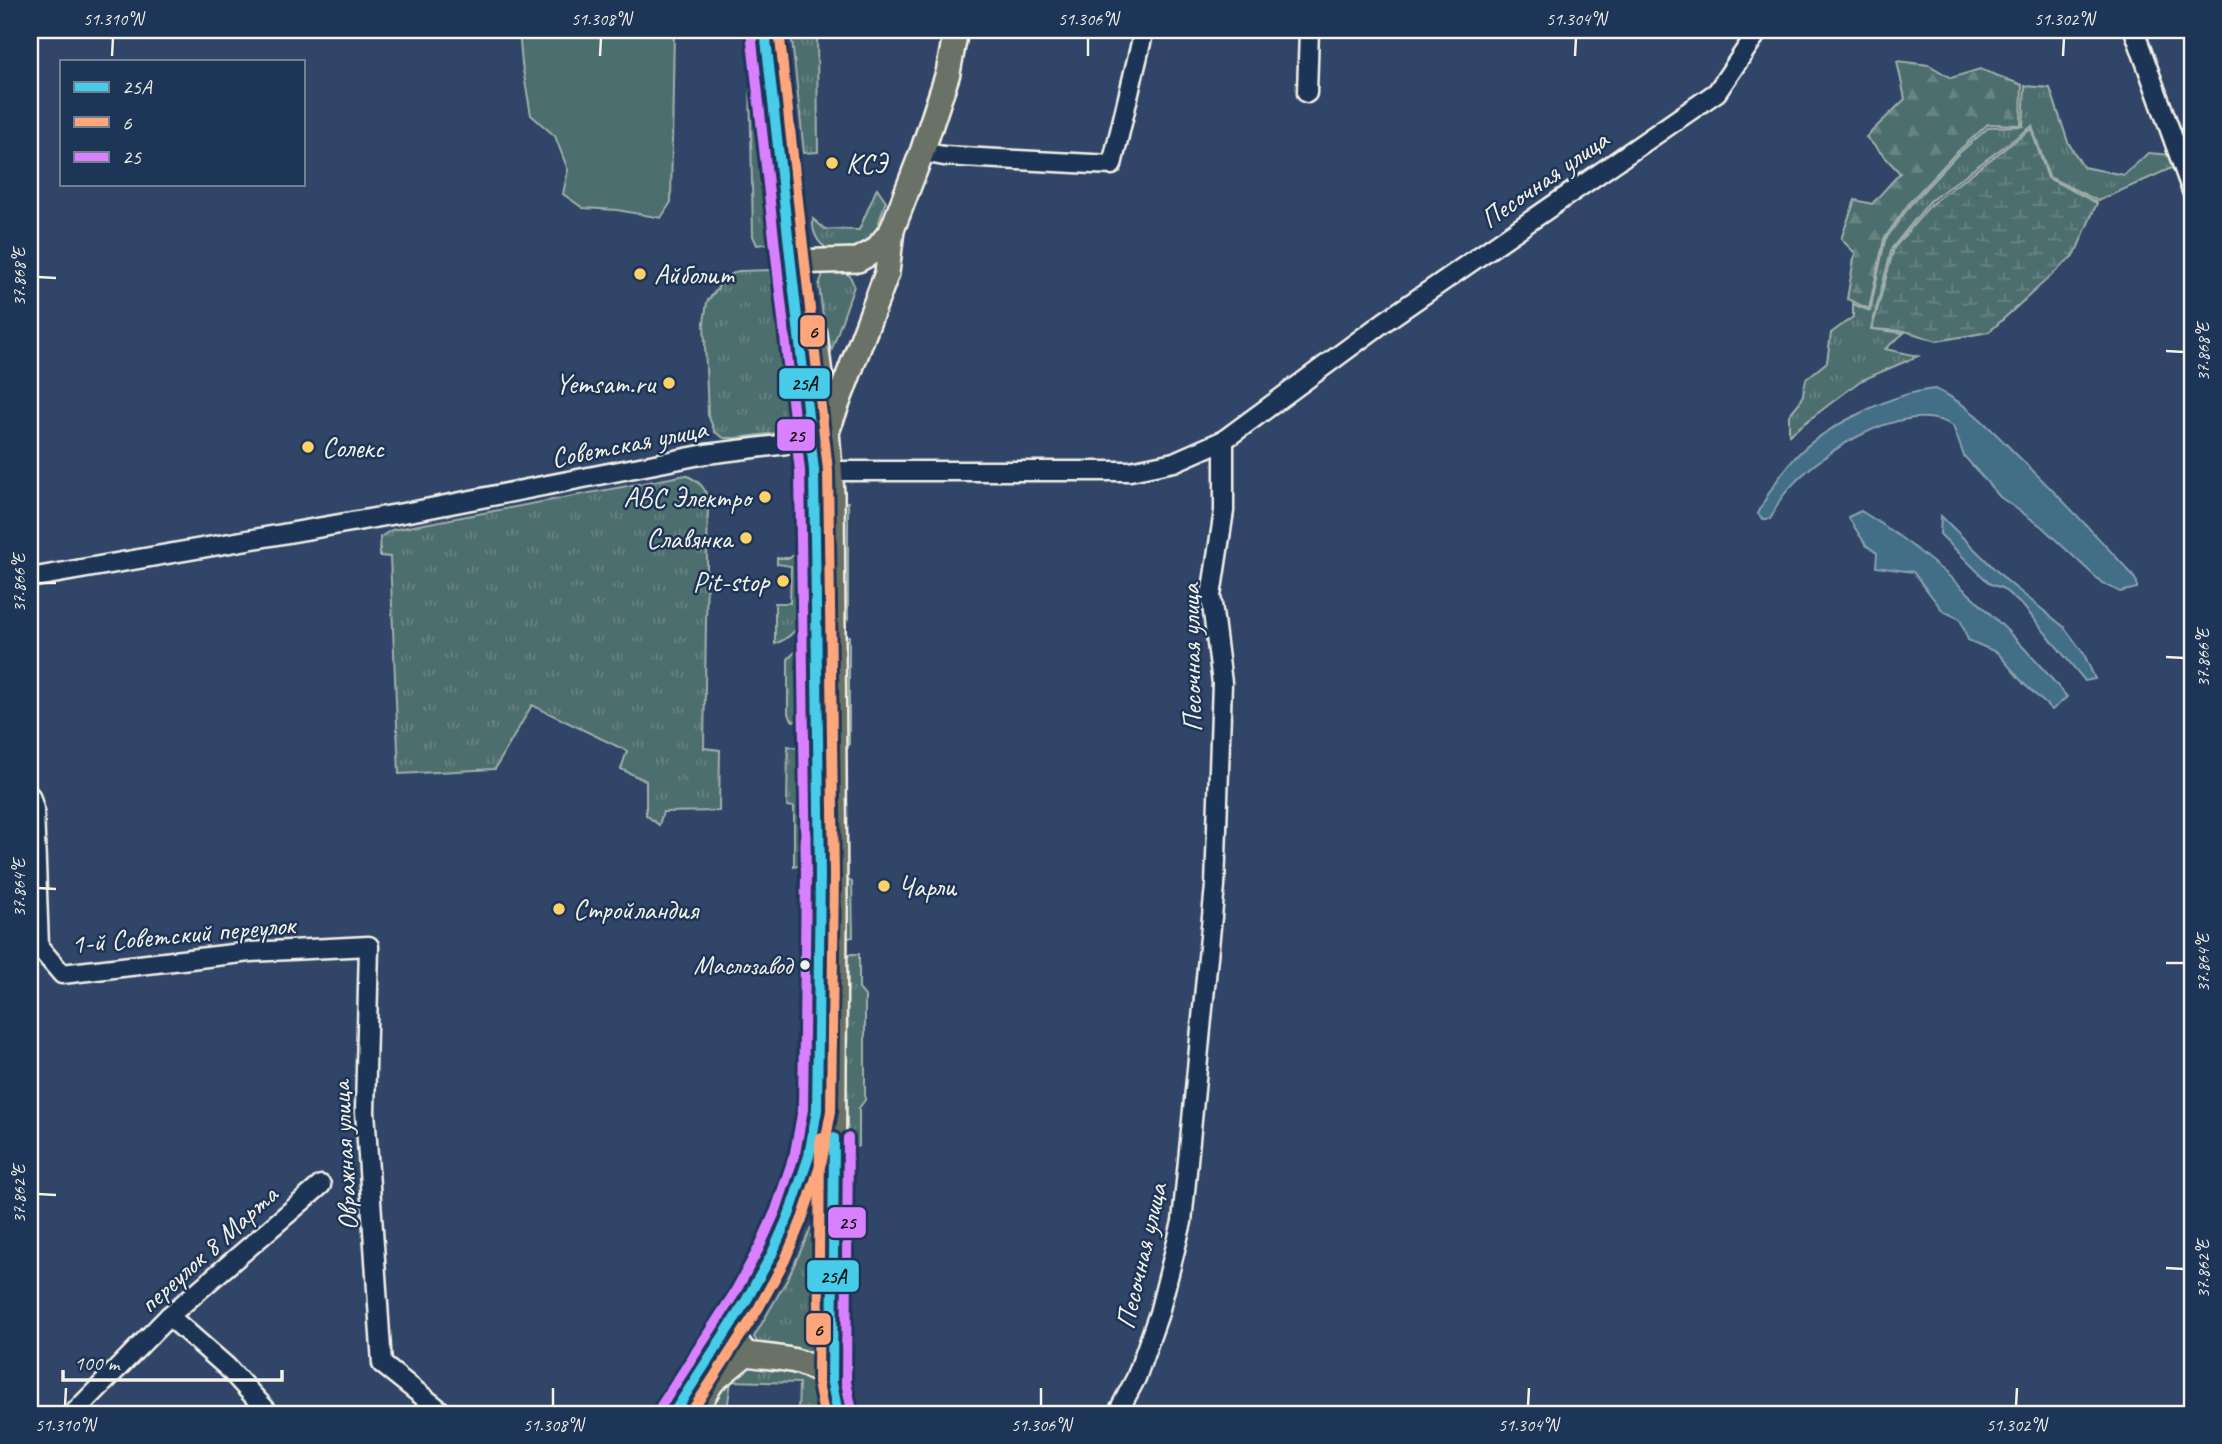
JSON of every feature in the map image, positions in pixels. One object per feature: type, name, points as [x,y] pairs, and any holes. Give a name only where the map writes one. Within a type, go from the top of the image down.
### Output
[{"type":"main road","points":[[673,1414],[731,1325],[772,1254],[789,1215],[808,1156],[817,1110],[827,940],[830,471],[819,436],[799,262],[765,30]]},
{"type":"main road","points":[[780,30],[799,262]]},
{"type":"main road","points":[[838,1414],[832,1383],[833,1216],[814,470],[819,436],[887,273],[892,230],[948,73],[956,30]]},
{"type":"main road","points":[[799,262],[858,260],[876,250],[892,230]]},
{"type":"main road","points":[[789,1215],[810,1203],[823,1205],[833,1216]]},
{"type":"main road","points":[[731,1325],[735,1340],[746,1354],[802,1362],[819,1370],[832,1383]]},
{"type":"main road","points":[[802,1362],[820,1356],[832,1343]]},
{"type":"main road","points":[[692,1414],[713,1381],[746,1354]]},
{"type":"street","points":[[922,152],[944,156],[1112,165],[1144,30]]},
{"type":"street","points":[[1307,93],[1309,30]]},
{"type":"street","name":"Песочная улица","points":[[1118,1414],[1136,1378],[1159,1313],[1182,1222],[1214,886],[1222,683],[1211,596],[1224,511],[1224,440],[1384,322],[1717,92],[1759,30]]},
{"type":"street","points":[[2134,30],[2192,191]]},
{"type":"street","name":"Советская улица","points":[[30,578],[420,510],[706,454],[819,436]]},
{"type":"street","points":[[830,471],[1130,471],[1174,462],[1224,440]]},
{"type":"street","name":"1-й Советский переулок","points":[[30,796],[34,809],[39,947],[62,974],[250,951],[369,946]]},
{"type":"street","name":"Овражная улица","points":[[369,946],[365,1111],[382,1364],[445,1414]]},
{"type":"street","name":"переулок 8 Марта","points":[[73,1414],[169,1316],[321,1185]]},
{"type":"street","points":[[169,1316],[227,1367],[270,1414]]},
{"type":"green space","points":[[519,30],[674,30],[671,202],[661,218],[617,210],[583,208],[563,194],[568,170],[555,136],[531,115]]},
{"type":"green space","points":[[749,30],[757,30],[777,233],[771,243],[757,245],[753,236]]},
{"type":"green space","points":[[791,30],[817,30],[818,152],[804,153]]},
{"type":"green space","points":[[1897,61],[1929,65],[1951,78],[1980,69],[2022,85],[2021,125],[1988,124],[1955,154],[1910,202],[1884,239],[1869,309],[1847,299],[1855,253],[1841,239],[1855,200],[1872,204],[1900,173],[1866,137],[1905,99]]},
{"type":"green space","points":[[2025,86],[2050,88],[2068,142],[2083,167],[2124,175],[2148,153],[2172,155],[2174,167],[2098,201],[2049,177],[2032,126],[1930,201],[1892,248],[1871,329],[1904,333],[1885,349],[1918,356],[1860,381],[1789,435],[1789,415],[1802,399],[1806,379],[1827,362],[1831,333],[1853,317],[1853,304],[1870,311],[1885,240],[1911,204],[1957,155],[1989,127],[2023,126]]},
{"type":"green space","points":[[2031,129],[2048,178],[2097,203],[2075,254],[1989,332],[1937,341],[1905,331],[1872,329],[1894,248],[1931,204]]},
{"type":"green space","points":[[877,188],[886,201],[870,242],[854,252],[844,253],[825,247],[818,240],[813,219],[825,229],[859,230]]},
{"type":"green space","points":[[771,270],[784,280],[799,406],[797,418],[789,427],[776,433],[724,438],[715,432],[708,415],[704,322],[707,302],[726,277],[738,271]]},
{"type":"green space","points":[[840,270],[850,276],[854,286],[831,352],[827,348],[819,285],[823,274]]},
{"type":"green space","points":[[686,475],[701,485],[708,502],[704,748],[720,750],[719,811],[663,812],[659,825],[646,815],[646,781],[621,769],[627,751],[532,705],[495,769],[399,774],[390,557],[380,556],[380,537],[392,530]]},
{"type":"green space","points":[[842,502],[848,502],[848,619],[843,615]]},
{"type":"green space","points":[[794,554],[800,554],[802,558],[807,604],[797,628],[791,635],[775,644],[775,603],[790,603],[791,566],[777,564],[777,558],[790,558]]},
{"type":"green space","points":[[845,636],[849,636],[847,750],[843,727]]},
{"type":"green space","points":[[795,652],[804,652],[806,655],[808,716],[805,720],[793,721],[788,714],[788,659]]},
{"type":"green space","points":[[788,746],[802,749],[809,759],[809,859],[806,864],[794,867],[794,807],[787,806]]},
{"type":"green space","points":[[843,882],[852,882],[853,937],[848,938],[845,937]]},
{"type":"green space","points":[[851,954],[859,954],[859,989],[865,996],[865,1100],[859,1108],[859,1146],[855,1147],[844,1137],[845,958]]},
{"type":"green space","points":[[811,1010],[810,1091],[800,1095],[801,1012]]},
{"type":"green space","points":[[818,1213],[823,1215],[820,1338],[814,1349],[802,1354],[759,1345],[754,1337],[788,1278]]},
{"type":"green space","points":[[746,1364],[787,1369],[807,1377],[818,1397],[818,1414],[798,1414],[799,1383],[731,1381],[727,1410],[720,1414],[703,1414],[726,1381]]},
{"type":"water","points":[[1935,389],[1980,418],[2130,572],[2137,582],[2137,588],[2120,592],[2102,583],[2041,526],[2000,497],[1964,456],[1953,426],[1933,419],[1909,419],[1884,425],[1859,436],[1834,450],[1793,484],[1770,519],[1763,519],[1758,514],[1788,466],[1820,436],[1879,405],[1899,397]]},
{"type":"water","points":[[1861,511],[1916,549],[1971,596],[2022,646],[2067,697],[2052,710],[2024,684],[1998,653],[1968,640],[1960,619],[1943,611],[1913,572],[1876,567],[1877,553],[1866,545],[1848,517]]},
{"type":"water","points":[[1941,516],[2007,581],[2064,627],[2084,654],[2095,679],[2085,681],[2024,607],[2002,588],[1990,584],[1940,534]]},
{"type":"transit line","name":"25А","points":[[673,1414],[746,1301],[772,1254],[789,1215],[809,1156],[817,1110],[820,875],[814,470],[765,30]]},
{"type":"transit line","name":"6","points":[[690,1414],[758,1309],[785,1260],[822,1160],[831,1111],[834,875],[828,470],[779,30]]},
{"type":"transit line","name":"25","points":[[661,1406],[734,1294],[759,1248],[776,1210],[795,1153],[803,1109],[806,875],[800,471],[751,32]]},
{"type":"transit line","name":"6","points":[[820,1138],[818,1383],[824,1414]]},
{"type":"transit line","name":"25А","points":[[834,1138],[832,1383],[838,1414]]},
{"type":"transit line","name":"25","points":[[848,1138],[846,1382],[852,1411]]},
{"type":"place","name":"КСЭ","points":[[832,163]]},
{"type":"place","name":"Айболит","points":[[640,274]]},
{"type":"place","name":"Yemsam.ru","points":[[669,383]]},
{"type":"place","name":"Солекс","points":[[308,447]]},
{"type":"place","name":"АВС Электро","points":[[765,497]]},
{"type":"place","name":"Славянка","points":[[746,538]]},
{"type":"place","name":"Pit-stop","points":[[783,581]]},
{"type":"place","name":"Чарли","points":[[884,886]]},
{"type":"place","name":"Стройландия","points":[[559,909]]},
{"type":"place","name":"Маслозавод","points":[[805,965]]}]
